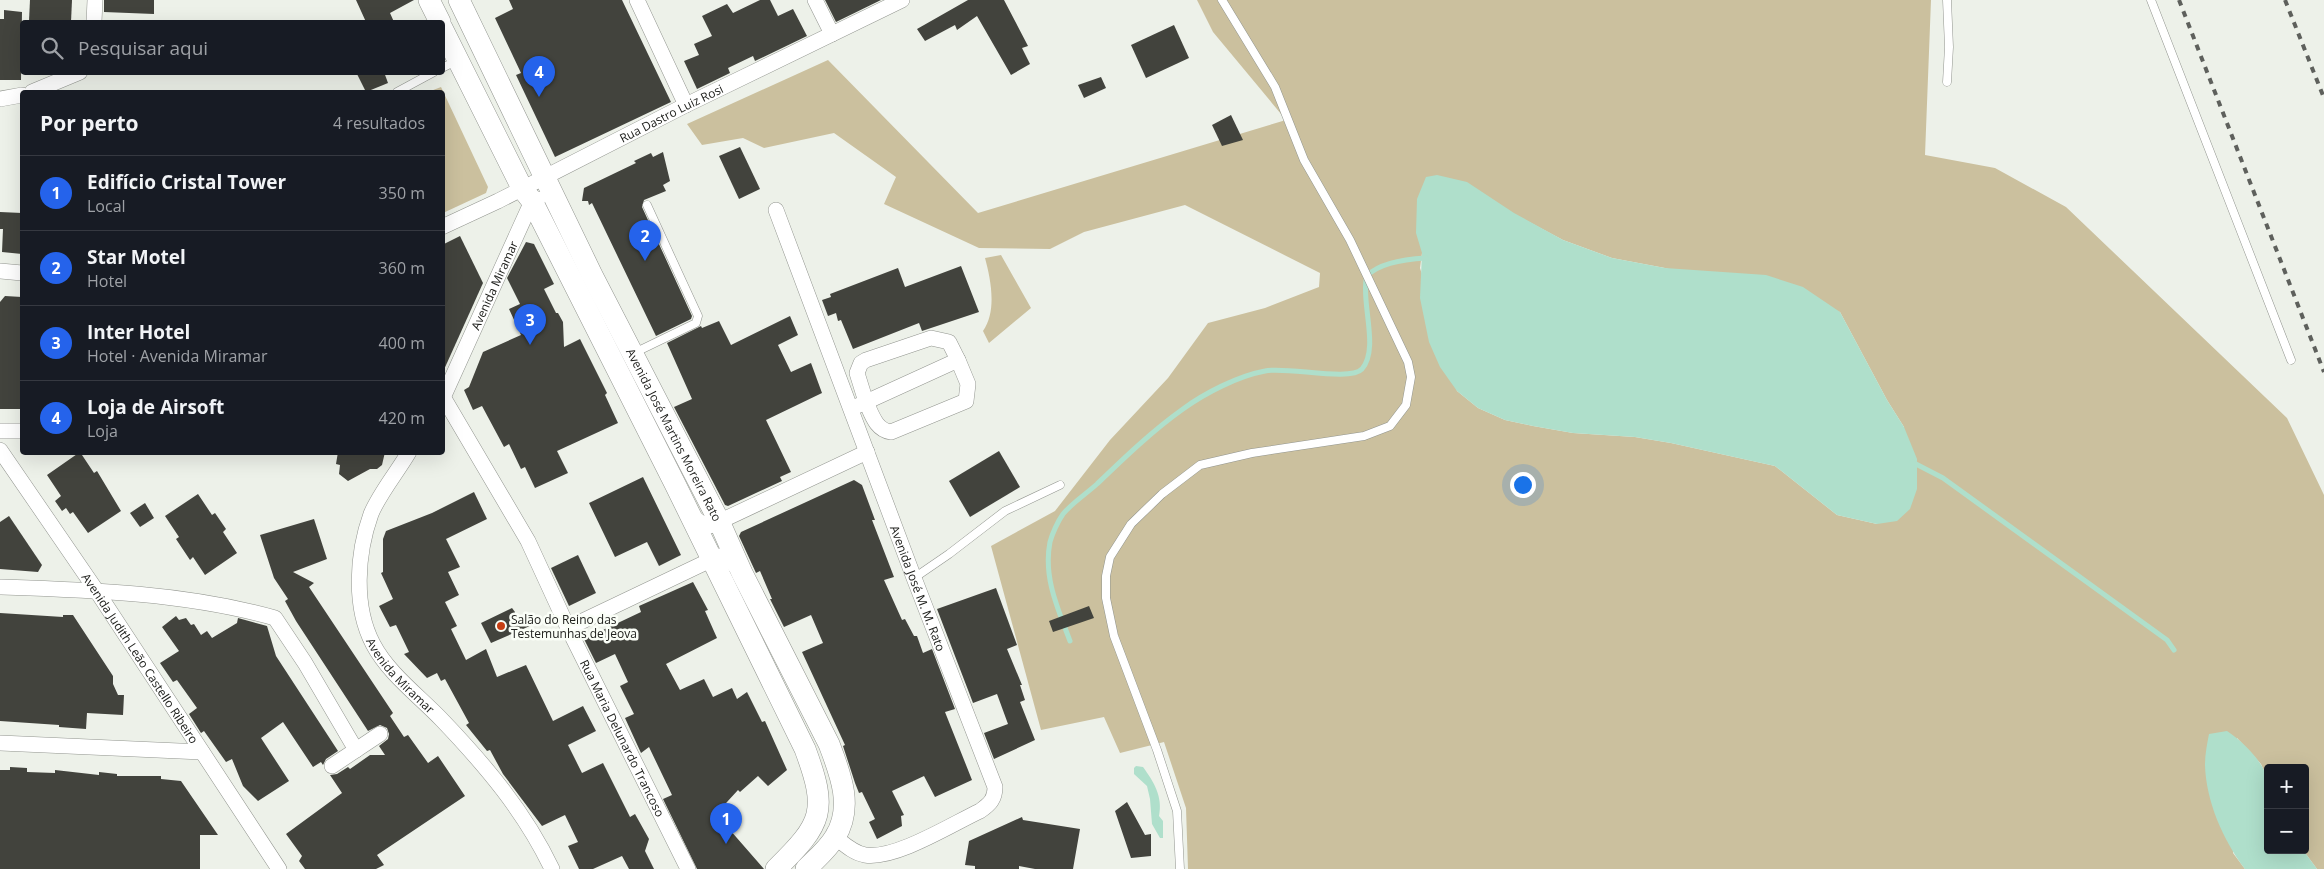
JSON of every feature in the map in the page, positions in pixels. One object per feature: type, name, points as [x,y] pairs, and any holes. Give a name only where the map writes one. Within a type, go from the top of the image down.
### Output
[{"type":"street","points":[[94,20],[95,0]]},
{"type":"street","points":[[430,0],[439,20]]},
{"type":"street","name":"Avenida José Martins Moreira Rato","points":[[459,0],[632,354],[719,521],[742,573],[829,744],[840,773],[845,797],[836,837]]},
{"type":"street","points":[[637,0],[686,105]]},
{"type":"street","points":[[815,0],[832,34]]},
{"type":"street","name":"Rua Dastro Luiz Rosi","points":[[445,226],[527,195],[544,176],[902,0]]},
{"type":"street","name":"Avenida José Martins Moreira Rato","points":[[445,42],[450,64],[527,195],[805,749],[816,777],[820,802],[818,818],[799,846],[776,869]]},
{"type":"street","points":[[37,90],[73,75]]},
{"type":"street","points":[[0,99],[20,96]]},
{"type":"street","points":[[527,195],[549,200],[561,211]]},
{"type":"street","name":"Avenida Miramar","points":[[445,392],[527,195]]},
{"type":"street","name":"Avenida José M. M. Rato","points":[[776,210],[914,578],[995,787],[995,795],[989,804],[980,811],[873,862],[850,849],[836,837]]},
{"type":"street","points":[[0,271],[20,274]]},
{"type":"street","points":[[931,338],[949,342],[968,384],[966,401],[891,432],[883,431],[877,424],[866,402],[857,373],[861,363],[931,338]]},
{"type":"street","points":[[851,409],[958,360]]},
{"type":"street","name":"Rua Maria Delunardo Trancoso","points":[[445,400],[528,541],[568,628],[688,869]]},
{"type":"street","points":[[0,431],[20,431]]},
{"type":"street","name":"Avenida Judith Leão Castello Ribeiro","points":[[0,450],[96,590],[279,869]]},
{"type":"street","points":[[687,511],[700,522],[710,526],[867,452]]},
{"type":"street","name":"Avenida Miramar","points":[[407,455],[372,513],[361,552],[363,620],[374,645],[393,670],[484,765],[507,793],[540,844],[552,869]]},
{"type":"street","points":[[568,628],[719,556],[728,558],[742,573]]},
{"type":"street","points":[[0,587],[96,590],[226,606],[275,618],[305,663],[356,750]]},
{"type":"street","points":[[332,766],[380,734]]},
{"type":"street","points":[[0,743],[202,752]]},
{"type":"street","points":[[806,869],[836,837]]},
{"type":"lane","points":[[1180,869],[1177,811],[1157,750],[1114,636],[1106,598],[1106,576],[1110,557],[1132,524],[1162,494],[1200,465],[1252,453],[1364,436],[1390,426],[1406,405],[1411,378],[1408,362],[1350,240],[1304,160],[1275,86],[1222,0]]},
{"type":"lane","points":[[1947,0],[1949,47],[1947,82]]},
{"type":"lane","points":[[2151,0],[2291,360]]},
{"type":"lane","points":[[401,90],[428,75]]},
{"type":"lane","points":[[632,354],[696,323],[698,316],[647,205]]},
{"type":"lane","points":[[914,578],[950,554],[1005,511],[1060,484]]},
{"type":"shaded area","points":[[1197,0],[1931,0],[1925,155],[1995,168],[2066,207],[2287,418],[2324,495],[2324,869],[2317,869],[2306,854],[2309,854],[2309,764],[2264,764],[2264,770],[2261,764],[2237,738],[2233,853],[2245,869],[1188,869],[1186,808],[1164,742],[1120,753],[1104,717],[1041,730],[991,546],[1055,511],[1110,440],[1168,378],[1208,323],[1265,308],[1319,287],[1320,273],[1185,205],[1084,232],[1050,249],[979,248],[884,204],[896,177],[834,133],[764,148],[743,138],[702,145],[687,124],[828,60],[978,213],[1286,120],[1213,32]],"holes":[[[1514,214],[1563,240],[1612,258],[1665,268],[1840,312],[1887,400],[1904,427],[1877,524],[1837,515],[1775,466],[1671,443],[1635,437],[1573,433],[1505,420],[1478,408],[1457,391],[1420,268],[1422,253]]]},
{"type":"shaded area","points":[[445,96],[488,187],[486,193],[445,212]]},
{"type":"shaded area","points":[[1437,175],[1467,182],[1514,213],[1563,240],[1612,258],[1665,268],[1766,275],[1803,287],[1840,312],[1887,400],[1904,427],[1917,459],[1917,489],[1910,509],[1897,521],[1877,524],[1837,515],[1775,466],[1635,437],[1573,433],[1533,426],[1505,420],[1478,408],[1457,391],[1440,367],[1429,342],[1420,298],[1422,253],[1416,233],[1417,199],[1426,177]]},
{"type":"shaded area","points":[[1001,255],[1031,308],[989,343],[983,331],[990,314],[992,295],[985,258]]},
{"type":"shaded area","points":[[2227,731],[2250,751],[2264,770],[2264,854],[2306,854],[2317,869],[2245,869],[2223,833],[2212,806],[2205,765],[2209,734]]},
{"type":"shaded area","points":[[1136,766],[1143,767],[1157,790],[1160,802],[1159,816],[1163,821],[1163,838],[1160,838],[1152,824],[1147,786],[1134,774]]},
{"type":"building","points":[[30,0],[72,0],[71,20],[29,20]]},
{"type":"building","points":[[104,0],[154,0],[154,14],[104,12]]},
{"type":"building","points":[[356,0],[414,0],[390,13],[393,20],[365,20]]},
{"type":"building","points":[[509,0],[622,0],[671,102],[555,157],[516,75],[521,73],[495,18],[513,9]]},
{"type":"building","points":[[760,0],[770,0],[778,16],[793,9],[807,36],[755,61],[753,56],[728,68],[730,73],[697,89],[684,61],[699,55],[694,44],[712,36],[702,16],[727,4],[733,13]]},
{"type":"building","points":[[825,0],[881,0],[836,22]]},
{"type":"building","points":[[968,0],[1004,0],[1028,46],[1022,48],[1030,64],[1011,75],[977,16],[957,30],[955,25],[925,41],[917,29]]},
{"type":"building","points":[[4,10],[22,12],[22,20],[20,20],[21,80],[0,80],[0,19],[4,19]]},
{"type":"building","points":[[1174,25],[1189,58],[1146,78],[1131,45]]},
{"type":"building","points":[[358,75],[385,75],[388,83],[371,90],[365,90]]},
{"type":"building","points":[[1101,77],[1106,88],[1084,98],[1078,85]]},
{"type":"building","points":[[1231,115],[1243,140],[1222,146],[1212,125]]},
{"type":"building","points":[[740,147],[760,189],[739,199],[719,156]]},
{"type":"building","points":[[663,152],[670,181],[663,185],[666,191],[644,200],[642,207],[692,316],[691,319],[656,336],[592,203],[589,205],[588,201],[582,201],[584,188],[636,163],[634,161],[651,153],[653,157]]},
{"type":"building","points":[[0,212],[20,213],[20,254],[2,252],[3,229],[0,229]]},
{"type":"building","points":[[460,236],[483,283],[445,367],[445,244]]},
{"type":"building","points":[[526,242],[534,244],[554,284],[544,289],[556,313],[558,313],[563,322],[564,347],[580,339],[607,393],[605,395],[618,423],[557,451],[568,473],[535,488],[525,467],[521,469],[509,444],[504,447],[482,406],[473,410],[464,390],[469,387],[483,352],[521,335],[509,309],[520,304],[507,278]]},
{"type":"building","points":[[961,266],[979,312],[922,331],[919,323],[853,349],[841,320],[838,321],[836,313],[828,316],[822,300],[831,297],[830,294],[898,268],[905,287]]},
{"type":"building","points":[[5,296],[20,297],[20,409],[0,409],[0,302]]},
{"type":"building","points":[[790,316],[798,335],[778,345],[791,372],[811,363],[822,393],[766,420],[791,472],[780,477],[782,481],[728,506],[725,505],[674,407],[692,399],[667,343],[701,326],[702,328],[719,321],[731,345]]},
{"type":"building","points":[[999,451],[1020,487],[970,517],[949,481]]},
{"type":"building","points":[[76,455],[82,455],[94,473],[97,471],[121,511],[88,533],[73,512],[70,514],[66,508],[62,511],[55,501],[61,496],[47,475]]},
{"type":"building","points":[[338,455],[384,455],[382,465],[377,469],[370,469],[348,481],[339,474],[340,465],[336,464]]},
{"type":"building","points":[[643,477],[681,555],[659,566],[647,542],[615,557],[589,503]]},
{"type":"building","points":[[854,480],[862,485],[875,520],[872,520],[894,577],[884,580],[902,620],[905,619],[914,636],[917,636],[923,653],[932,649],[955,709],[945,712],[972,780],[935,797],[924,776],[892,791],[904,815],[901,816],[902,826],[877,839],[869,822],[875,819],[862,792],[859,793],[843,746],[845,745],[802,652],[823,643],[811,615],[784,627],[770,599],[772,599],[760,571],[756,573],[739,536],[741,532]]},
{"type":"building","points":[[474,492],[487,519],[446,539],[460,567],[448,572],[459,595],[445,602],[457,626],[451,629],[466,660],[486,649],[497,677],[526,665],[553,721],[583,706],[596,731],[568,745],[582,773],[603,763],[630,817],[635,814],[649,839],[645,851],[654,869],[629,869],[622,856],[593,869],[579,869],[568,846],[578,842],[565,815],[542,826],[503,774],[490,750],[487,751],[466,725],[469,723],[445,679],[441,681],[437,673],[427,678],[404,654],[409,652],[396,625],[390,627],[379,606],[393,599],[381,573],[383,572],[383,539],[386,531],[432,513]]},
{"type":"building","points":[[198,494],[212,515],[215,513],[226,529],[223,532],[237,553],[205,575],[193,557],[190,560],[176,539],[179,537],[165,516]]},
{"type":"building","points":[[145,503],[154,518],[140,527],[130,513]]},
{"type":"building","points":[[9,516],[42,565],[38,572],[0,569],[0,522]]},
{"type":"building","points":[[314,519],[327,559],[293,572],[314,583],[309,587],[393,713],[390,716],[404,737],[408,735],[428,763],[438,756],[465,796],[377,855],[384,865],[376,869],[305,869],[299,861],[302,856],[286,834],[342,793],[330,775],[337,774],[348,767],[350,769],[370,755],[385,755],[379,746],[388,739],[389,734],[387,728],[380,725],[368,731],[296,621],[285,601],[288,599],[274,578],[260,535]]},
{"type":"building","points":[[578,555],[596,593],[569,606],[551,568]]},
{"type":"building","points":[[693,582],[708,610],[705,611],[717,638],[666,664],[680,690],[704,679],[713,697],[732,688],[737,699],[747,692],[762,722],[765,721],[787,770],[768,786],[758,776],[740,792],[738,790],[716,814],[764,869],[697,869],[663,799],[672,795],[649,747],[641,753],[625,718],[634,714],[620,686],[628,682],[615,654],[596,663],[584,639],[641,612],[639,606]]},
{"type":"building","points":[[996,588],[1017,645],[1007,649],[1022,685],[1020,685],[1025,700],[1020,702],[1035,740],[994,759],[984,733],[1008,724],[997,694],[973,703],[937,609]]},
{"type":"building","points":[[1089,606],[1094,618],[1053,632],[1049,621]]},
{"type":"building","name":"Salão do Reino das Testemunhas de Jeova","points":[[512,608],[515,612],[515,622],[539,622],[491,643],[481,623]]},
{"type":"building","points":[[0,613],[63,617],[63,615],[73,615],[113,676],[113,684],[118,695],[124,695],[123,715],[87,713],[86,729],[0,721]]},
{"type":"building","points":[[176,616],[179,620],[186,618],[191,625],[194,624],[201,635],[207,631],[212,638],[237,623],[238,618],[267,626],[276,656],[338,751],[326,759],[323,765],[321,762],[313,767],[283,722],[261,738],[289,781],[258,801],[243,786],[232,759],[226,762],[204,731],[201,733],[189,714],[197,708],[177,680],[173,682],[160,663],[179,651],[162,627]]},
{"type":"building","points":[[10,767],[27,768],[27,772],[55,773],[55,770],[99,775],[99,772],[117,774],[117,776],[161,776],[161,779],[181,781],[218,835],[200,835],[200,869],[0,869],[0,770],[10,770]]},
{"type":"building","points":[[1127,802],[1145,835],[1151,834],[1151,856],[1131,858],[1115,811]]},
{"type":"building","points":[[1022,817],[1023,820],[1080,829],[1073,869],[1035,869],[1019,866],[1019,869],[975,869],[975,866],[965,865],[969,841]]},
{"type":"waterway","points":[[1368,275],[1388,264],[1426,258]]},
{"type":"waterway","points":[[1070,641],[1053,593],[1048,568],[1050,542],[1063,514],[1160,426],[1211,391],[1244,377],[1265,371],[1287,370],[1345,374],[1355,373],[1362,369],[1367,360],[1370,339],[1365,290],[1366,280]]},
{"type":"waterway","points":[[1912,462],[1943,478],[2167,640],[2174,650]]},
{"type":"railway","points":[[2179,0],[2324,372]]},
{"type":"railway","points":[[2285,0],[2324,98]]},
{"type":"place","name":"Loja de Airsoft","points":[[539,97]]},
{"type":"place","name":"Star Motel","points":[[645,261]]},
{"type":"place","name":"Inter Hotel","points":[[530,345]]},
{"type":"place","name":"Salão do Reino das Testemunhas de Jeova","points":[[501,626]]},
{"type":"place","name":"Edifício Cristal Tower","points":[[726,844]]}]
